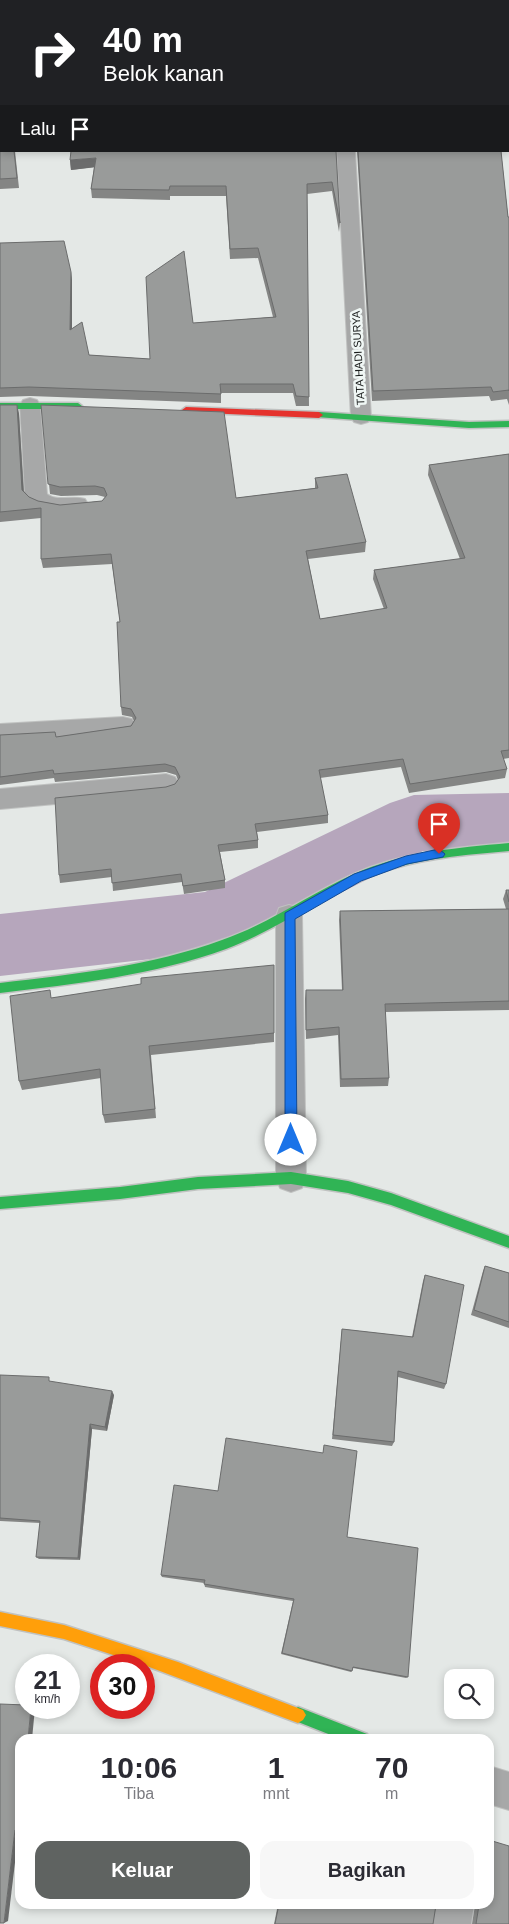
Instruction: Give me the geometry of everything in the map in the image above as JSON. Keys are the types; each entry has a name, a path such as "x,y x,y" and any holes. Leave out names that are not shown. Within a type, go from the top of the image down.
{"street":[{"name":"TATA HADI SURYA","path":"346,152 361,417 469,425 509,424"},
{"path":"30,405 37,499 52,505 95,503"},
{"path":"0,406 88,407"},
{"path":"176,410 361,417"},
{"path":"0,734 123,726"},
{"path":"0,799 166,784"},
{"path":"0,988 167,961 222,945 289,916 357,878 384,867 439,854 509,847"},
{"path":"289,916 292,1178"},
{"path":"0,1204 120,1193 198,1183 292,1178 348,1187 391,1199 509,1242"},
{"path":"0,1620 64,1632 178,1670 349,1734"},
{"path":"494,1786 509,1791"},
{"path":"451,1924 453,1909"}],"building":[{"path":"0,152 14,152 17,178 0,179"},
{"path":"71,152 336,152 340,223 332,182 307,184 309,397 296,396 293,384 220,384 221,394 29,387 0,388 0,243 64,241 71,272 70,330 82,322 89,355 150,359 146,277 184,251 193,323 276,317 258,248 230,249 226,186 170,186 169,190 91,189 96,158 70,160"},
{"path":"358,152 501,152 509,217 509,390 493,392 491,387 373,391"},
{"path":"0,405 17,405 22,490 29,497 38,501 60,505 102,501 107,495 104,488 95,486 60,487 48,484 41,405 224,412 236,498 318,488 315,478 347,474 366,542 306,551 320,619 387,608 374,570 465,558 429,465 509,454 509,750 501,751 507,769 410,784 403,759 319,770 328,815 255,824 258,840 218,845 225,880 183,886 181,874 112,883 111,869 59,875 55,798 166,787 175,784 180,777 175,767 165,764 54,774 53,770 0,777 0,735 55,732 56,737 131,726 136,718 131,709 121,707 117,622 120,622 111,554 41,559 41,508 0,512"},
{"path":"506,890 509,890 509,902"},
{"path":"509,909 509,1001 385,1004 389,1078 341,1079 339,1027 306,1030 306,990 343,990 340,911"},
{"path":"274,965 274,1033 149,1046 155,1109 103,1115 100,1069 19,1081 10,996 50,990 51,998 141,984 141,978"},
{"path":"485,1266 509,1273 509,1322 474,1310"},
{"path":"425,1275 464,1285 446,1384 398,1371 394,1442 333,1435 342,1329 413,1337"},
{"path":"0,1375 49,1377 49,1381 112,1391 105,1427 90,1424 78,1558 36,1557 40,1521 0,1518"},
{"path":"226,1438 323,1453 324,1445 357,1451 347,1537 418,1548 408,1677 353,1667 352,1671 282,1653 294,1599 204,1584 205,1580 161,1575 174,1485 218,1491"},
{"path":"0,1704 15,1705 15,1719 30,1719 28,1734 15,1734 15,1830 4,1923 0,1923"},
{"path":"494,1842 509,1846 509,1924 476,1924 478,1909 494,1909"},
{"path":"278,1909 435,1909 433,1924 275,1924"}],"waterway":[{"path":"0,945 214,922 414,823 509,821"}],"traffic: fast":[{"path":"0,406 78,406"},
{"path":"319,415 469,425 509,424"},
{"path":"0,988 113,972 196,954 258,931 341,885 376,870 413,859 509,847"},
{"path":"0,1203 120,1193 198,1183 291,1178 348,1187 391,1199 509,1242"},
{"path":"298,1715 349,1734"}],"traffic: slow":[{"path":"0,1619 64,1632 178,1669 298,1715"}],"traffic: jam":[{"path":"186,410 319,415"}],"route":[{"path":"291,1140 289,916 357,878 406,860 439,854"}]}
